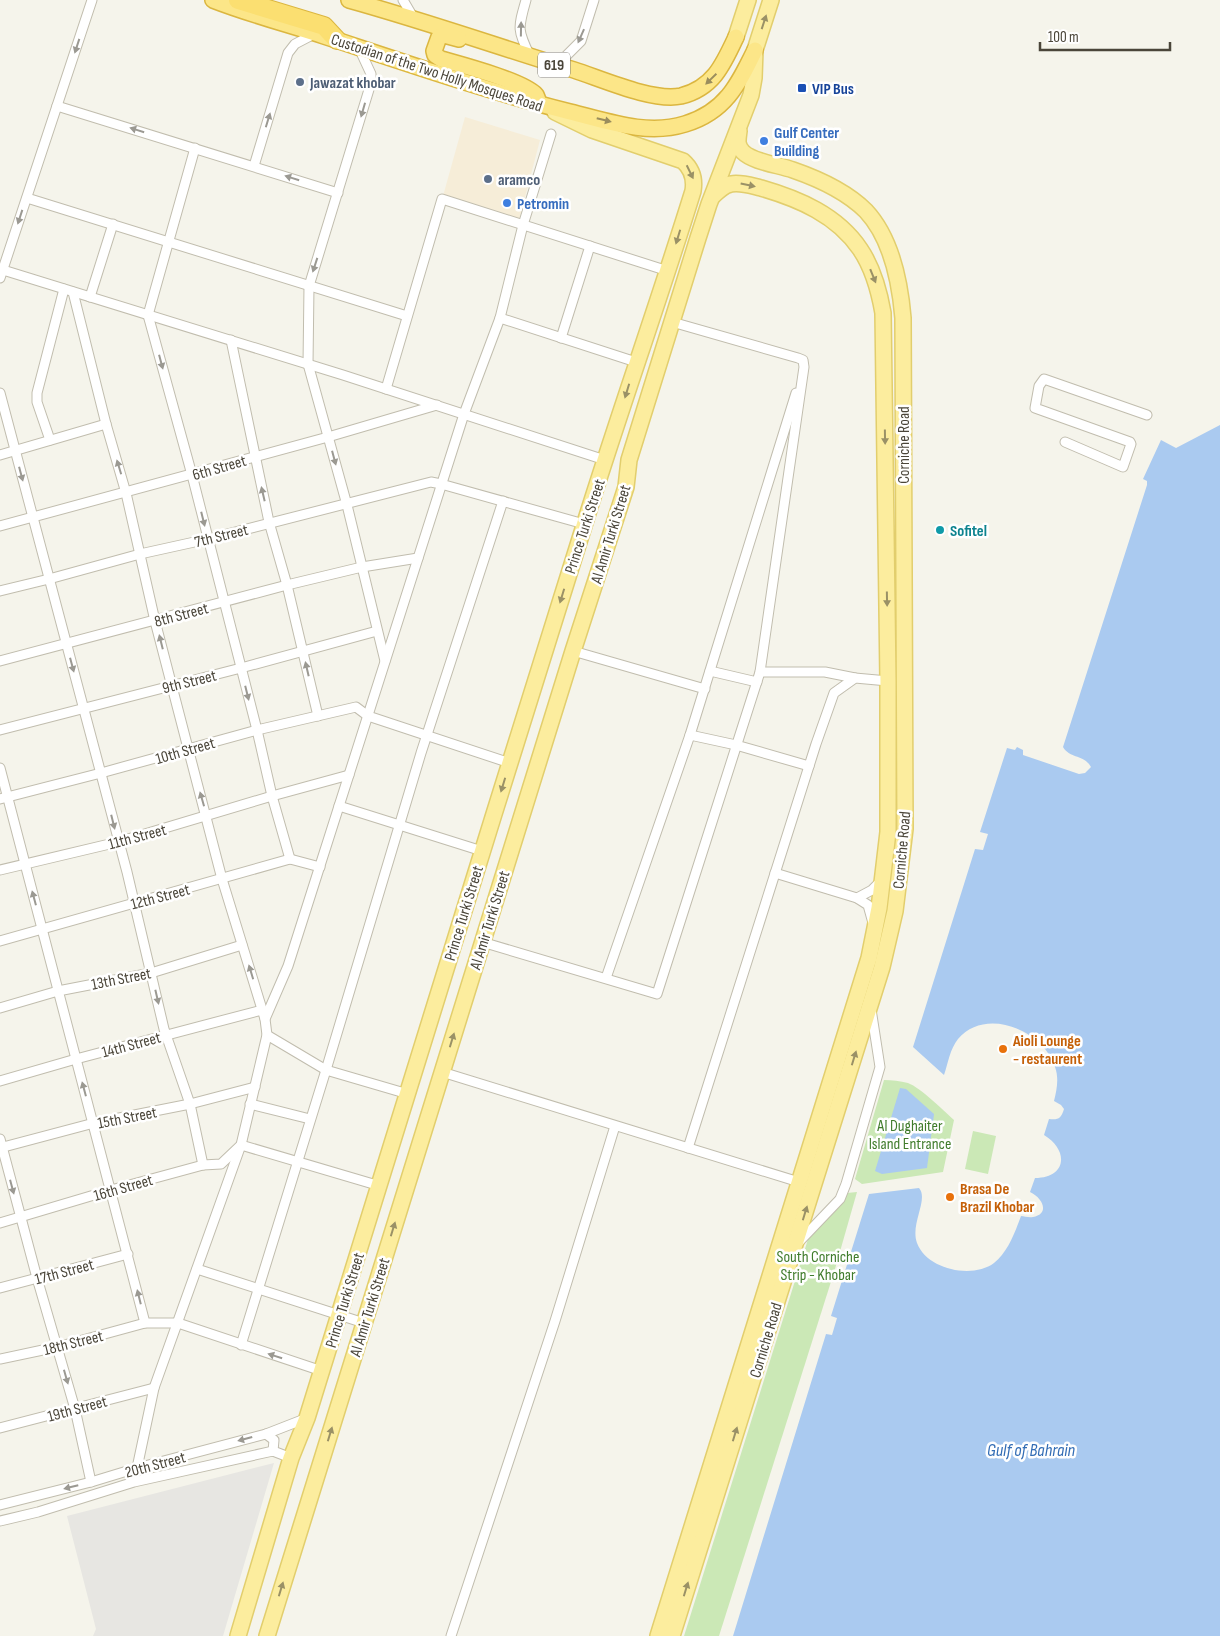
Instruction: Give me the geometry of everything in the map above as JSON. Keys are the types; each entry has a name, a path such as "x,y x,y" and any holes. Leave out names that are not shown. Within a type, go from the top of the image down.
{"highway":[{"name":"619","path":"349,0 413,17 530,57 655,96 680,96 707,84 721,68 736,38"},
{"name":"Custodian of the Two Holly Mosques Road","path":"225,2 359,48 492,91 539,104"},
{"path":"225,2 324,26 337,40"},
{"path":"515,51 444,35 439,37 434,50 435,55 441,59 501,78 521,87 536,96 539,104 636,127 660,128 684,125 714,110 732,94 755,50"}],"main road":[{"path":"202,0 225,2"},
{"path":"736,38 748,0"},
{"path":"741,119 751,95 755,50 771,0"},
{"name":"Custodian of the Two Holly Mosques Road","path":"539,104 592,130 683,161 691,171 694,184 692,191"},
{"name":"Corniche Road","path":"672,1636 882,967 895,911 905,829 903,318 900,287 888,248 867,213 856,202 831,186 752,157 742,150 737,140 741,119"},
{"name":"Al Amir Turki Street","path":"267,1636 482,942 626,487 629,460 708,204 741,119"},
{"path":"774,192 771,176 773,171 782,167"},
{"name":"Corniche Road","path":"658,1636 869,958 883,879 888,832 883,313 880,294 867,261 860,249 841,226 811,206 746,184 731,184 719,190 708,204"},
{"name":"Prince Turki Street","path":"238,1636 291,1458 307,1418 322,1371 584,524 668,270 692,191"},
{"path":"606,457 629,460"}],"street":[{"path":"92,0 1,274 90,297 606,457"},
{"path":"403,0 413,17"},
{"path":"526,0 521,17 519,35 530,57"},
{"path":"557,65 581,41 594,0"},
{"path":"254,166 288,53 295,44 316,33"},
{"path":"359,48 371,74 371,83 309,286 308,364 347,504 385,662"},
{"path":"57,106 338,193"},
{"path":"264,1014 288,966 464,414 500,318 523,225 550,134"},
{"path":"195,148 148,315 192,475 272,796 290,860"},
{"path":"26,198 407,316"},
{"path":"386,389 442,199 668,270"},
{"path":"90,297 113,224"},
{"path":"561,338 590,246"},
{"path":"69,291 126,493 155,621 222,879 264,1014 267,1035 241,1145 154,1388 137,1468"},
{"path":"50,440 37,402 37,393 69,291"},
{"path":"500,318 636,362"},
{"path":"482,942 657,994 757,682 804,367 803,360 672,322"},
{"path":"231,340 254,458 318,716"},
{"path":"606,978 705,689 804,367"},
{"path":"1065,442 1123,467 1131,444 1130,442 1035,408 1040,386 1044,379 1147,415"},
{"path":"0,393 84,708 166,1035 190,1104 203,1165"},
{"name":"6th Street","path":"0,526 328,438 437,405"},
{"path":"0,455 106,424"},
{"name":"7th Street","path":"0,591 140,554 208,539 431,482 584,524"},
{"path":"241,1344 326,1070 426,736 503,501"},
{"name":"8th Street","path":"0,661 287,585 362,567 418,558"},
{"name":"9th Street","path":"0,730 378,631"},
{"path":"573,651 705,689"},
{"path":"710,671 757,682"},
{"path":"760,672 824,672 888,681"},
{"path":"688,1148 809,766 834,693 856,678"},
{"name":"10th Street","path":"4,798 101,774 257,730 356,707 368,716"},
{"path":"368,716 510,763"},
{"path":"690,735 736,745 809,766"},
{"path":"0,768 4,798 42,929 145,1323"},
{"name":"11th Street","path":"0,870 118,842 349,775"},
{"path":"339,806 482,851"},
{"name":"12th Street","path":"0,941 134,902 290,860 320,867"},
{"path":"775,873 857,898 868,905 875,930"},
{"path":"857,898 872,890 883,879"},
{"name":"13th Street","path":"0,1008 58,990 151,973 242,945"},
{"path":"794,1246 840,1199 846,1184 880,1067 870,1005"},
{"name":"14th Street","path":"0,1081 166,1035 264,1014"},
{"path":"267,1035 326,1070 408,1094"},
{"path":"442,1072 799,1182"},
{"name":"15th Street","path":"1,1145 94,1123 190,1104 255,1087"},
{"path":"250,1104 310,1118"},
{"path":"451,1636 555,1321 615,1126"},
{"path":"1,1145 75,1409 91,1482"},
{"path":"241,1145 380,1186"},
{"name":"16th Street","path":"0,1223 203,1165 221,1164 241,1145"},
{"name":"17th Street","path":"0,1288 128,1254"},
{"path":"197,1269 364,1323"},
{"name":"18th Street","path":"0,1359 145,1323 178,1324 322,1371"},
{"name":"19th Street","path":"0,1428 154,1388"},
{"name":"20th Street","path":"0,1505 266,1434 307,1418"},
{"path":"266,1434 274,1440 273,1451 291,1458"},
{"name":"20th Street","path":"0,1522 134,1482 273,1451"}],"shaded area":[{"path":"465,117 540,140 519,220 443,196"},
{"path":"274,1463 223,1636 93,1636 96,1629 67,1516"}],"green space":[{"name":"Al Dughaiter Island Entrance","path":"884,1080 908,1083 919,1089 954,1120 943,1172 862,1184 855,1179"},
{"path":"973,1131 996,1136 988,1174 965,1169"},
{"name":"South Corniche Strip - Khobar","path":"857,1192 835,1269 719,1636 684,1636 809,1236 847,1193"}],"water":[{"name":"Gulf of Bahrain","path":"1220,425 1220,1636 733,1636 826,1334 832,1335 837,1318 831,1316 869,1194 919,1188 922,1199 915,1236 917,1243 930,1260 951,1269 963,1271 985,1268 994,1263 1007,1248 1021,1216 1033,1217 1042,1213 1043,1206 1041,1202 1030,1192 1035,1178 1046,1177 1059,1168 1061,1155 1058,1148 1044,1135 1049,1119 1059,1118 1064,1109 1054,1101 1057,1075 1049,1054 1027,1034 1013,1027 998,1024 983,1024 970,1029 958,1039 951,1052 944,1075 913,1047 975,849 983,850 988,834 980,832 1007,748 1015,750 1017,747 1023,750 1023,755 1079,774 1085,773 1091,767 1085,760 1069,753 1063,747 1147,485 1147,481 1143,479 1161,440 1176,448"},
{"path":"900,1088 906,1089 934,1114 927,1168 882,1174 875,1171"}],"place":[{"name":"Jawazat khobar","path":"300,82"},
{"name":"VIP Bus","path":"802,88"},
{"name":"Gulf Center Building","path":"764,141"},
{"name":"aramco","path":"488,179"},
{"name":"Petromin","path":"507,203"},
{"name":"Sofitel","path":"940,530"},
{"name":"Aioli Lounge - restaurent","path":"1003,1049"},
{"name":"Brasa De Brazil Khobar","path":"950,1197"}]}
